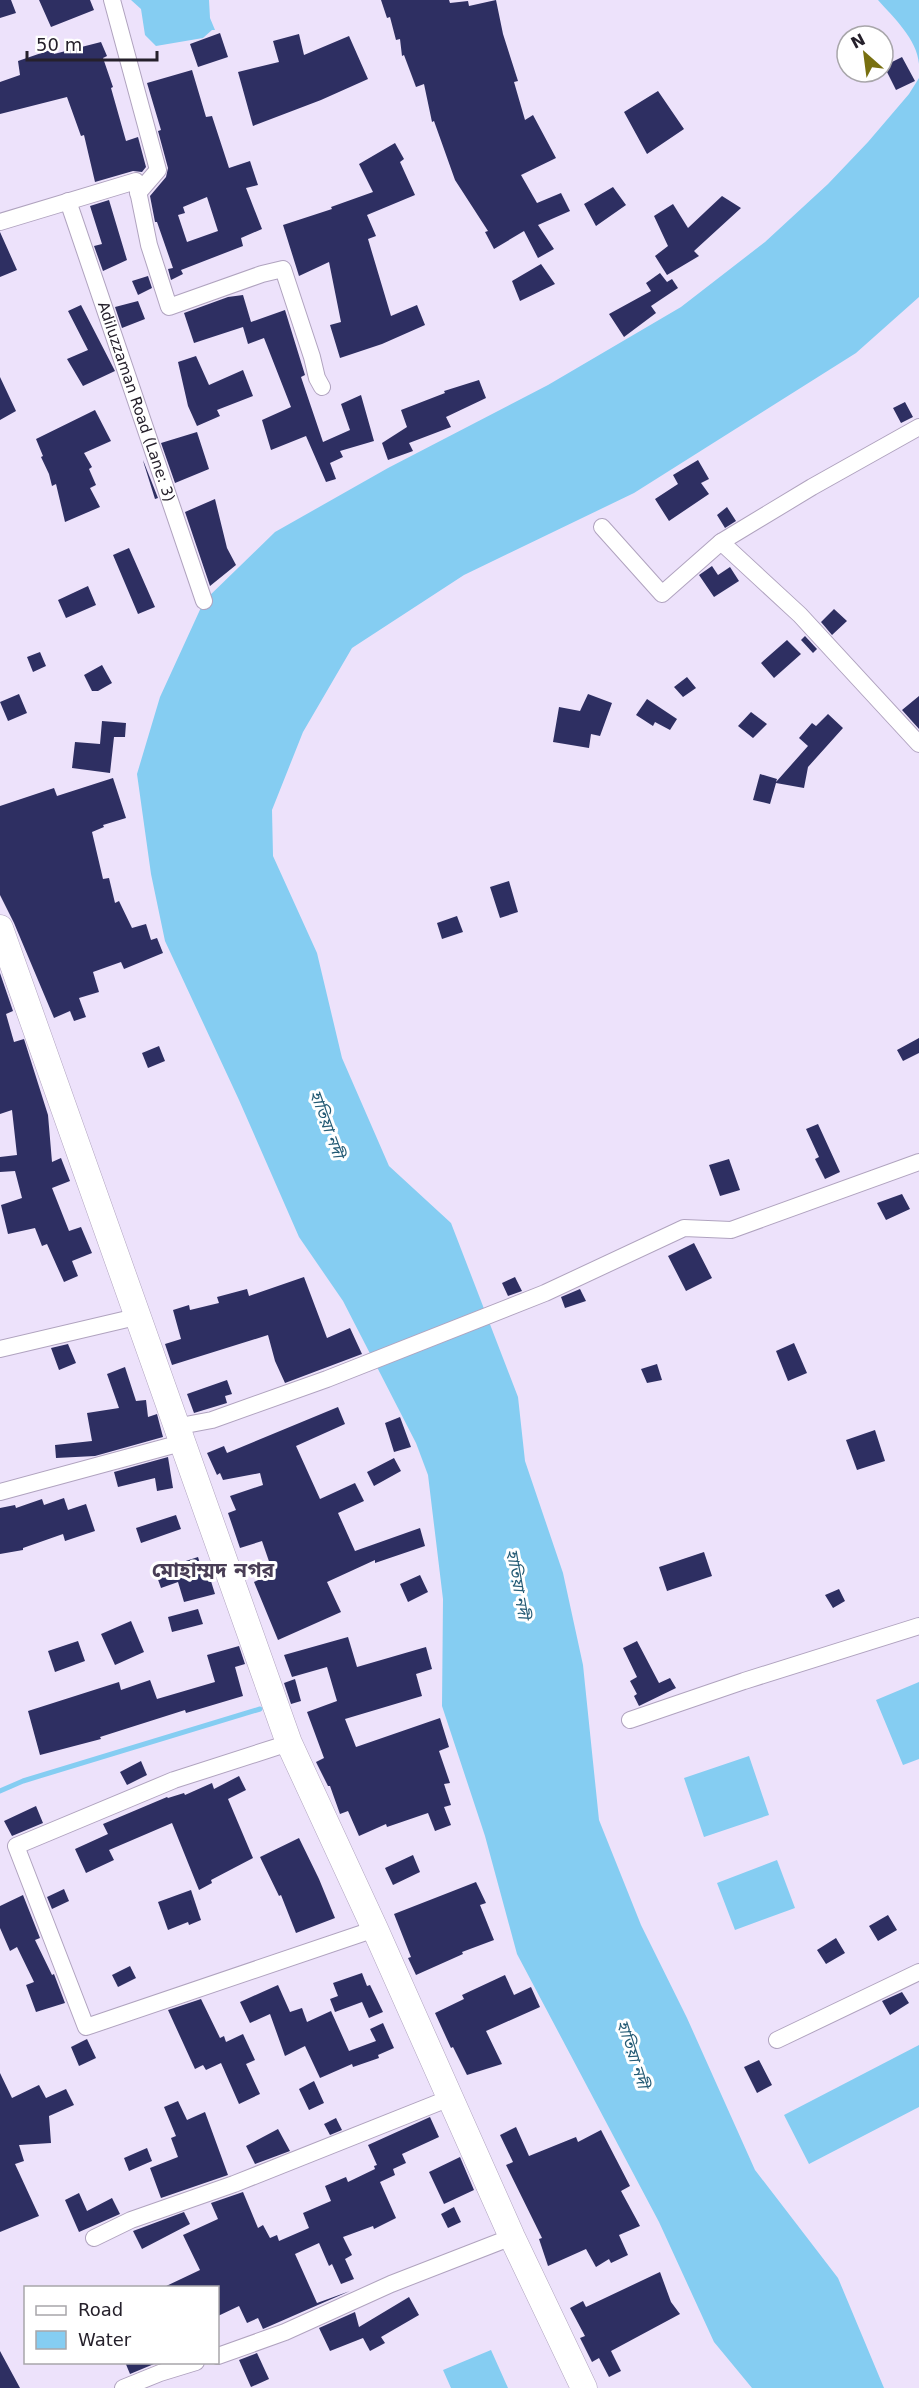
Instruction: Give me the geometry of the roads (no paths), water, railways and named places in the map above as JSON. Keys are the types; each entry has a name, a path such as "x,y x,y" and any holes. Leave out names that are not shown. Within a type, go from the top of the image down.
{"main road":[{"path":"0,928 136,1317 289,1743 375,1929 512,2237 584,2388"}],"street":[{"path":"111,0 158,170 138,193"},
{"path":"0,222 136,182 155,266 169,307 262,274 283,269 317,378 322,387"},
{"name":"Adiluzzaman Road (Lane: 3)","path":"68,201 204,601"},
{"path":"602,527 662,594 722,542 812,487 919,427"},
{"path":"722,542 800,615 919,744"},
{"path":"0,1492 178,1435 327,1379 545,1293 684,1228 731,1230 919,1162"},
{"path":"0,1348 136,1317"},
{"path":"630,1719 919,1626"},
{"path":"289,1743 174,1780 16,1846 86,2027 375,1929"},
{"path":"777,2040 919,1972"},
{"path":"94,2238 131,2220 234,2184 450,2098"},
{"path":"219,2356 285,2332 391,2284 512,2237"},
{"path":"123,2388 189,2364"}],"water":[{"path":"131,0 209,0 210,18 215,30 203,38 156,46 145,35 141,9"},
{"path":"878,0 919,0 919,64 909,38"},
{"name":"হাতিয়া নদী","path":"919,78 919,297 856,353 634,493 464,575 352,648 303,732 272,810 273,856 317,953 342,1058 389,1166 451,1223 518,1397 525,1461 563,1573 583,1665 599,1820 641,1925 687,2018 755,2170 838,2278 884,2388 752,2388 714,2342 659,2222 517,1954 485,1836 442,1706 443,1599 428,1475 416,1443 343,1301 299,1237 239,1100 165,941 151,874 137,774 160,697 204,601 275,532 388,468 548,385 681,307 765,242 828,184 868,142 909,94"},
{"path":"919,1682 919,1759 903,1765 876,1700"},
{"path":"749,1756 769,1815 704,1837 684,1778"},
{"path":"777,1860 795,1908 735,1930 717,1883"},
{"path":"919,2045 919,2107 809,2164 784,2115"},
{"path":"491,2350 508,2388 451,2388 443,2370"}],"waterway":[{"path":"0,1791 23,1781 260,1709"}],"district":[{"name":"মোহাম্মদ নগর","path":"213,1570"}]}
